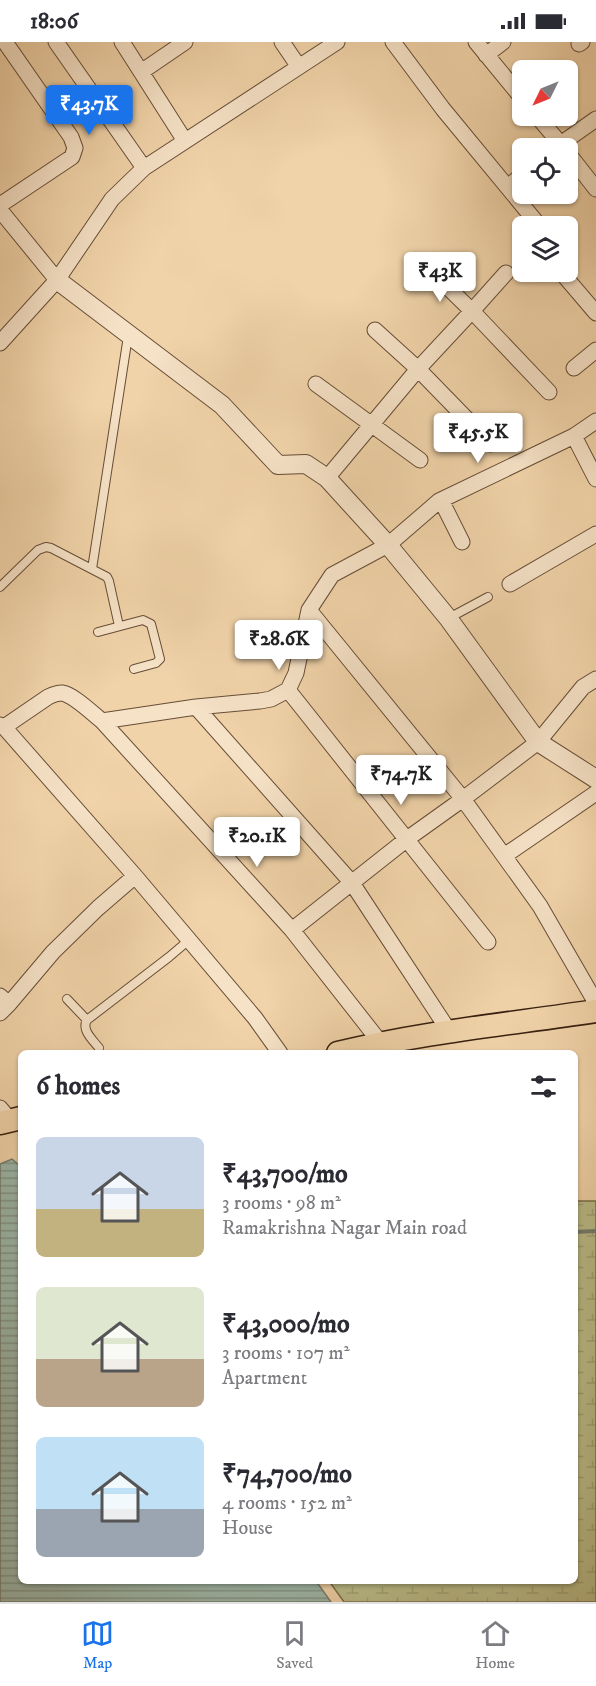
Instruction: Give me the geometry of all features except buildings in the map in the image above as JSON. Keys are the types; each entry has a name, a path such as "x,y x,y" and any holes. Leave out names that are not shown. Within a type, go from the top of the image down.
{"main road":[{"path":"380,1048 449,1031 596,1011"},
{"path":"363,1050 596,1021"}],"street":[{"path":"0,205 72,157 75,148 71,137 5,42"},
{"path":"56,42 144,168"},
{"path":"122,42 185,141"},
{"path":"141,72 185,42"},
{"path":"282,42 299,67"},
{"path":"0,342 57,280 112,199 144,168 337,42"},
{"path":"393,42 443,109 531,216"},
{"path":"476,42 512,86"},
{"path":"486,55 503,42"},
{"path":"574,138 596,119"},
{"path":"545,126 554,138"},
{"path":"578,167 596,189"},
{"path":"508,188 512,185"},
{"path":"0,210 57,280 222,405 278,465 306,464 327,478 388,545 448,618 538,742 596,779"},
{"path":"432,272 549,392"},
{"path":"327,478 418,369 506,273"},
{"path":"570,282 596,313"},
{"path":"375,330 418,369 491,444"},
{"path":"574,368 596,350"},
{"path":"316,384 420,460"},
{"path":"102,721 271,699 288,690 296,673 309,610 332,575 388,545 441,500 574,436 596,421"},
{"path":"574,436 596,479"},
{"path":"441,500 462,542"},
{"path":"510,584 596,534"},
{"path":"309,610 463,799 540,906 596,1003"},
{"path":"292,930 406,839 538,742 583,687 596,679"},
{"path":"288,690 488,942"},
{"path":"278,1050 255,1018 135,876 2,726 48,697 63,693 102,721 292,930 380,1048"},
{"path":"196,707 352,882 449,1031"},
{"path":"504,856 596,793"},
{"path":"3,1005 98,908 135,876"}],"lane":[{"path":"92,569 128,334"},
{"path":"0,587 34,553 46,547 51,548 103,574 109,581 120,626"},
{"path":"448,618 488,597"},
{"path":"98,632 143,620 152,626 160,660 134,669"},
{"path":"99,1048 85,1029 87,1020 189,940"},
{"path":"67,999 87,1020"}],"green space":[{"path":"578,1201 596,1201 596,1602 344,1602 331,1584 578,1584"}],"shaded area":[{"path":"12,1159 18,1164 18,1584 318,1584 331,1602 0,1602 0,1164"}],"waterway":[{"path":"578,1232 596,1231"}]}
